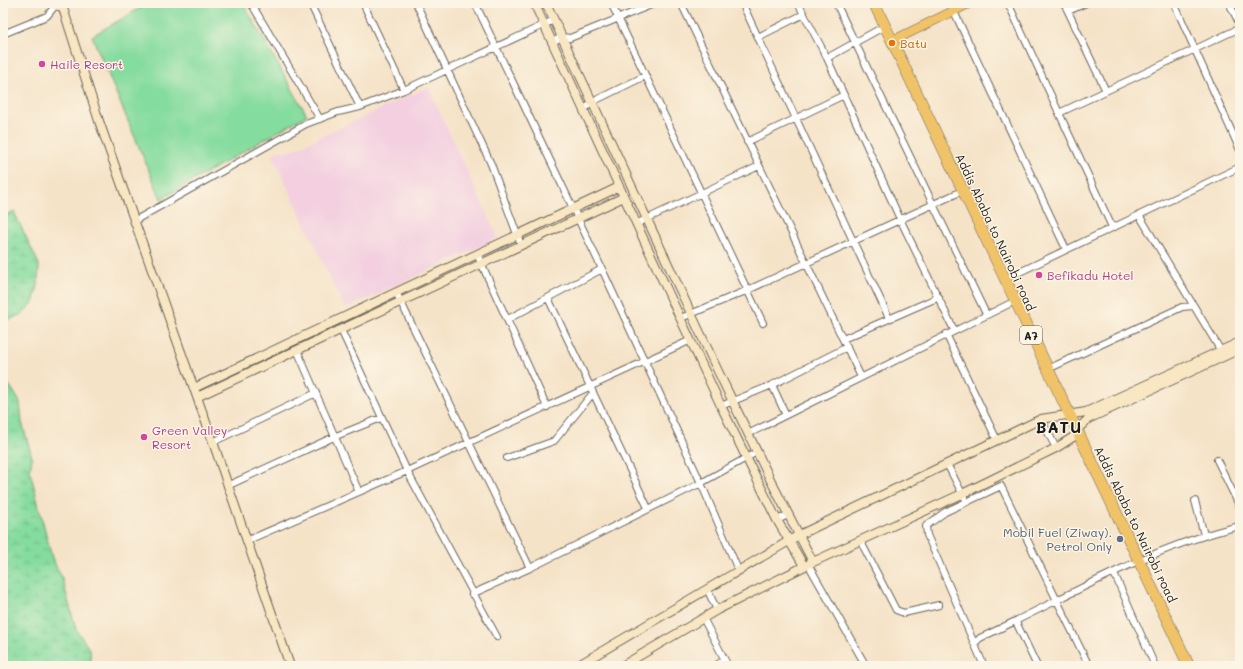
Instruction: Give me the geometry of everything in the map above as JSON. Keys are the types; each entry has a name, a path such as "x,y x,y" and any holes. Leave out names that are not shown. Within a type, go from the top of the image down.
{"highway":[{"name":"Addis Ababa to Nairobi road","path":"874,3 1189,666"}],"main road":[{"path":"892,41 952,7 970,3"}],"street":[{"path":"250,3 320,118"},
{"path":"310,3 360,107"},
{"path":"363,3 404,90"},
{"path":"416,3 491,164 521,245"},
{"path":"475,3 495,48 602,269 643,361 701,483 738,570"},
{"path":"534,3 721,406 777,520 789,541 808,564 866,666"},
{"path":"546,3 566,40 577,70 648,218 717,369 799,535 808,564"},
{"path":"611,3 763,324"},
{"path":"552,42 566,40 656,3"},
{"path":"681,3 861,377"},
{"path":"742,3 797,118 889,318"},
{"path":"798,3 827,58 900,219 954,330"},
{"path":"836,3 986,314"},
{"path":"1008,3 1112,227"},
{"path":"1064,3 1106,91"},
{"path":"1068,11 1086,3"},
{"path":"1174,3 1240,150"},
{"path":"1060,113 1195,50 1240,26 1229,3"},
{"path":"3,34 48,16 58,4"},
{"path":"58,4 213,442 290,666"},
{"path":"952,7 1066,249"},
{"path":"758,36 804,14"},
{"path":"134,221 306,124 338,112 360,107 404,90 554,20"},
{"path":"827,58 885,26"},
{"path":"556,50 566,40"},
{"path":"567,75 577,70"},
{"path":"584,110 592,102 645,76"},
{"path":"747,142 844,95"},
{"path":"604,154 615,149"},
{"path":"636,224 759,166"},
{"path":"1005,279 1240,166"},
{"path":"194,388 619,187"},
{"path":"680,318 748,290 962,191"},
{"path":"197,397 624,196"},
{"path":"1139,215 1221,351"},
{"path":"539,225 544,234"},
{"path":"477,254 547,407"},
{"path":"660,273 670,268"},
{"path":"508,319 602,269"},
{"path":"396,292 530,568"},
{"path":"843,339 939,297"},
{"path":"548,298 648,508"},
{"path":"1182,307 1188,298"},
{"path":"748,434 986,314 1015,301"},
{"path":"1048,369 1182,307 1193,306"},
{"path":"686,330 697,325"},
{"path":"341,330 407,471 496,637"},
{"path":"946,334 997,440"},
{"path":"246,540 407,471 691,340"},
{"path":"577,666 799,535 1041,419 1086,412 1240,342"},
{"path":"721,406 772,385 847,347"},
{"path":"622,666 716,610 808,564 962,494 1056,448 1078,434 1080,427 1088,419 1240,349"},
{"path":"297,350 336,436 359,492"},
{"path":"1218,359 1221,351"},
{"path":"707,374 717,369"},
{"path":"772,385 786,415"},
{"path":"213,442 316,393"},
{"path":"507,458 554,441 593,393"},
{"path":"227,486 336,436 381,418"},
{"path":"1041,419 1056,448"},
{"path":"472,594 530,568 648,508 701,483 757,452"},
{"path":"1217,460 1240,507"},
{"path":"947,464 967,501"},
{"path":"760,486 771,481"},
{"path":"984,666 942,571 927,535 926,529 928,524 945,512 1001,486 1089,666"},
{"path":"1195,500 1204,535"},
{"path":"777,520 788,515"},
{"path":"975,643 980,638 1016,622 1139,561 1204,535 1240,526"},
{"path":"860,540 896,610 904,613 939,605"},
{"path":"1114,573 1155,666"},
{"path":"707,589 716,610"},
{"path":"703,618 726,663 715,666"},
{"path":"1016,622 1037,666"}],"shaded area":[{"path":"428,87 498,238 345,309 272,154 278,151 290,151"}],"green space":[{"path":"149,3 243,3 307,115 161,199 92,36"},
{"path":"14,212 39,264 38,286 33,303 22,314 3,322 3,215"},
{"path":"3,375 20,402 22,423 32,457 30,471 52,558 62,578 76,629 90,650 91,666 3,666"}],"place":[{"name":"Batu","path":"892,43"},
{"name":"Haile Resort","path":"42,64"},
{"name":"Befikadu Hotel","path":"1039,275"},
{"name":"Green Valley Resort","path":"144,437"},
{"name":"Mobil Fuel (Ziway). Petrol Only","path":"1120,539"}],"district":[{"name":"BATU","path":"1059,426"}]}
